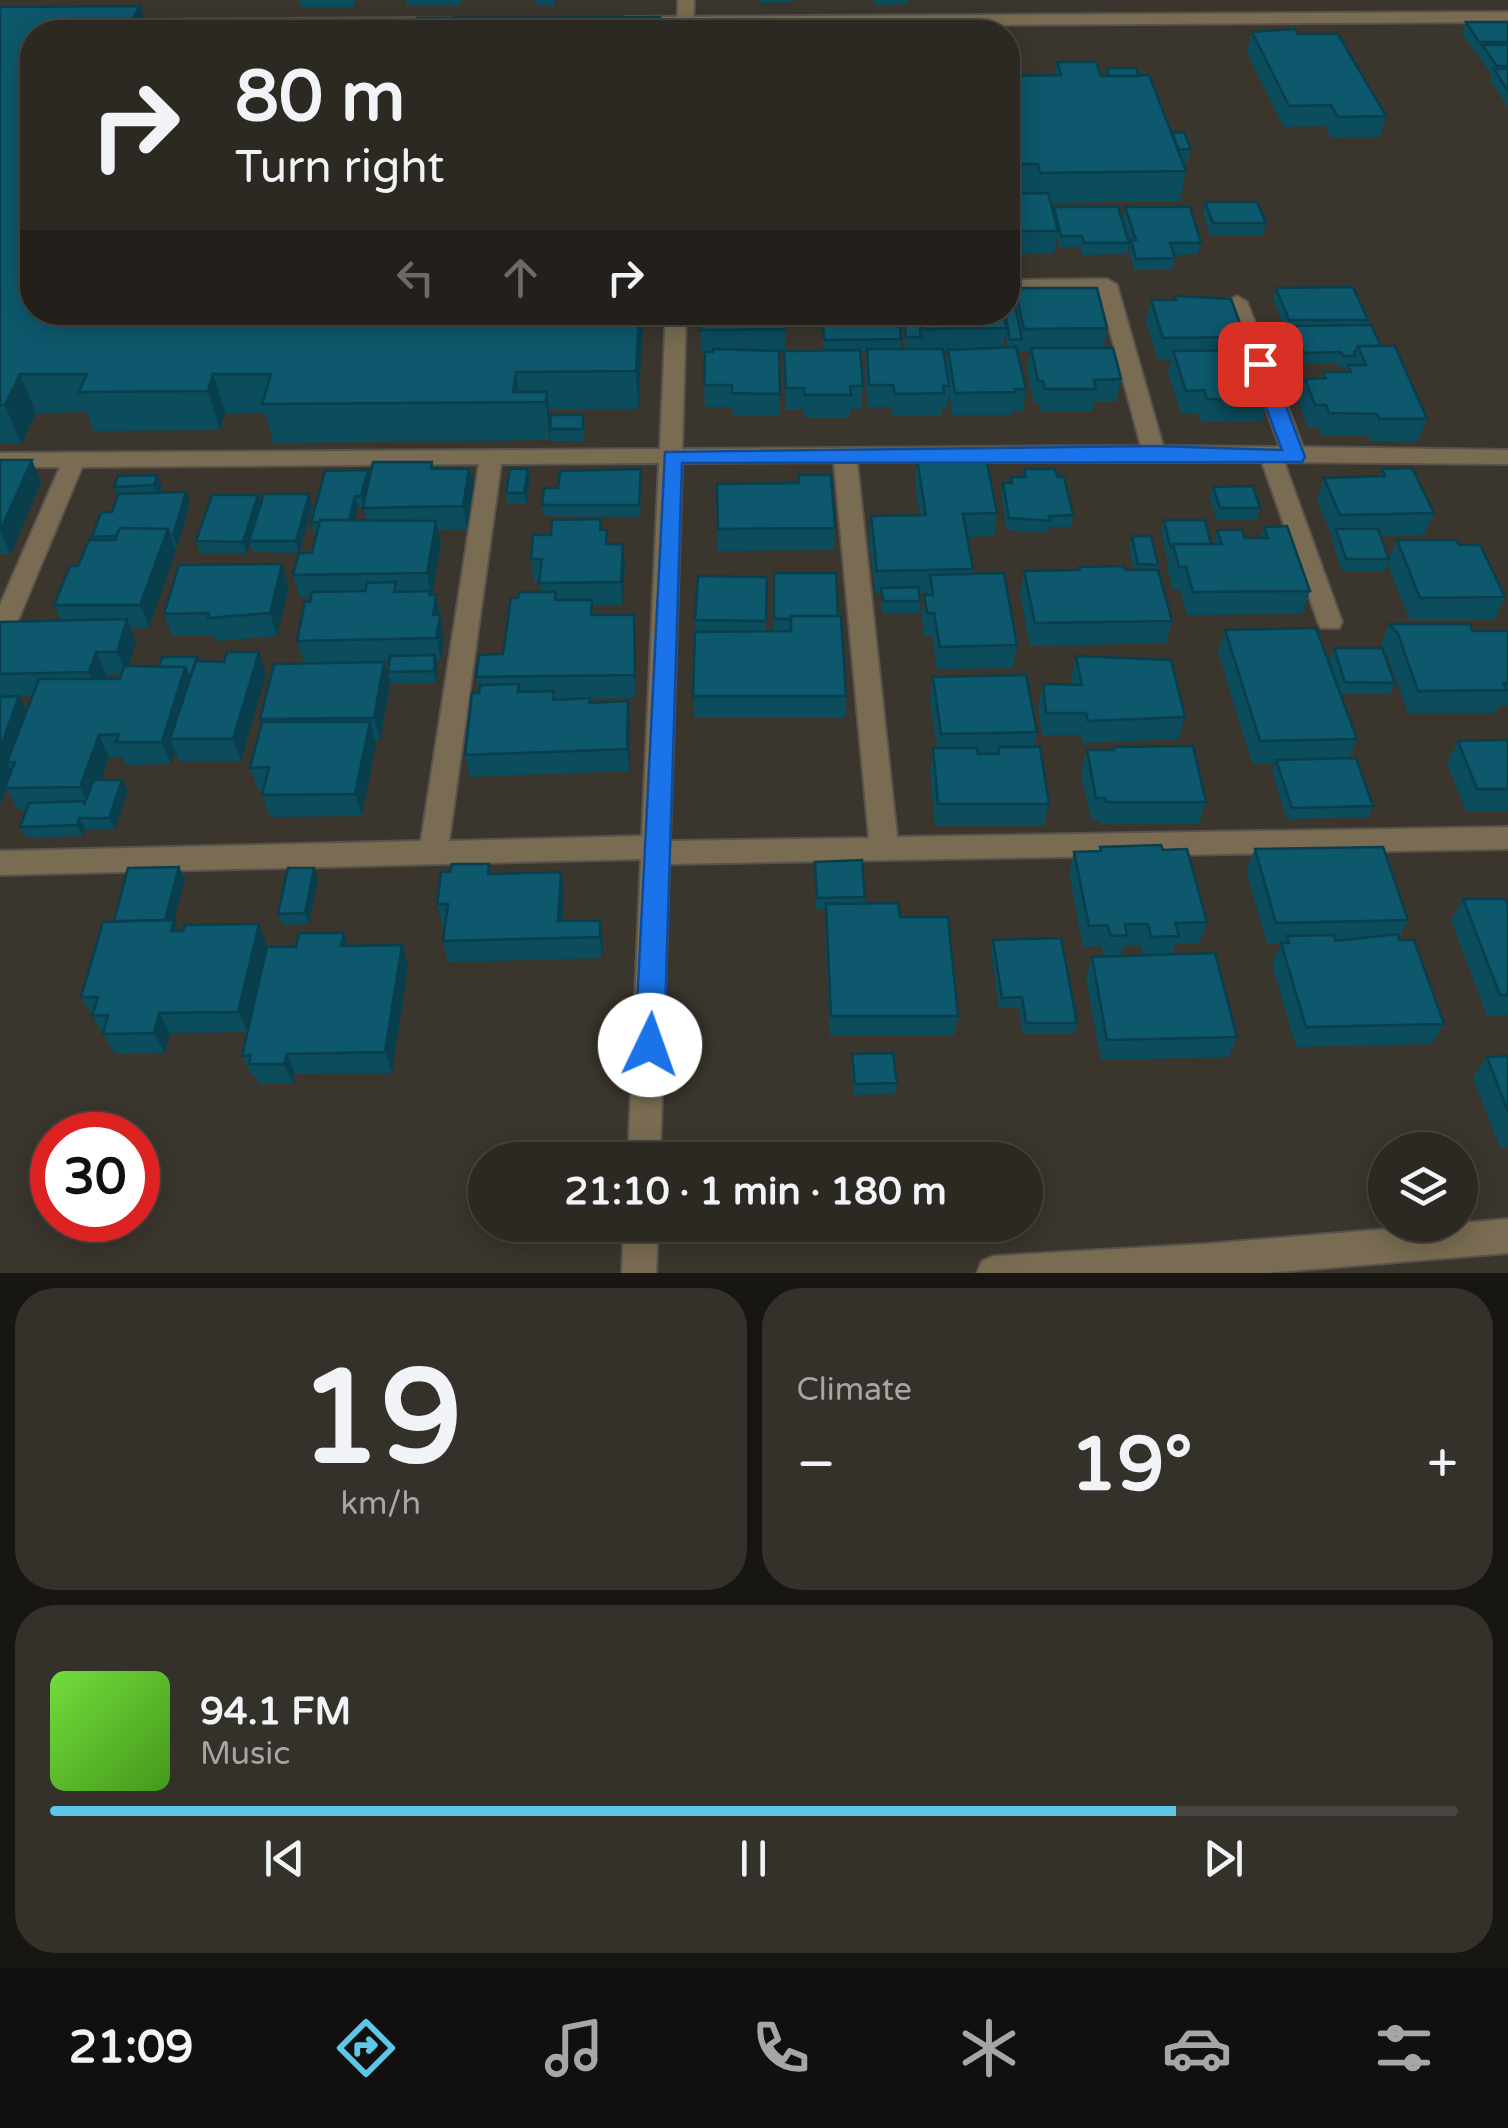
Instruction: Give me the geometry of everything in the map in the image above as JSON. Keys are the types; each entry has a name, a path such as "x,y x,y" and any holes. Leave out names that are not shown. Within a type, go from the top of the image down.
{"street":[{"path":"1020,25 1508,17"},
{"path":"1020,286 1106,285 1154,452"},
{"path":"1236,302 1330,622"},
{"path":"645,1142 659,850 676,325"},
{"path":"0,460 1154,452 1508,457"},
{"path":"844,455 884,850"},
{"path":"433,852 492,458"},
{"path":"4,625 74,460"},
{"path":"0,863 433,852 884,850 1508,838"},
{"path":"994,1273 1205,1261 1508,1236"},
{"path":"639,1273 640,1242"}],"building":[{"path":"140,6 132,20 20,20 20,325 638,325 636,371 516,372 513,392 547,392 546,402 262,404 271,374 213,374 208,391 79,392 87,374 20,374 5,405 0,405 0,7"},
{"path":"660,17 659,20 417,18"},
{"path":"1466,22 1508,22 1508,42 1479,42"},
{"path":"1295,29 1298,34 1338,34 1386,116 1338,117 1331,105 1289,106 1252,32"},
{"path":"1482,45 1508,45 1508,66 1497,66"},
{"path":"1057,62 1096,62 1101,76 1149,75 1186,171 1040,173 1038,164 1020,164 1020,76 1061,75"},
{"path":"1107,68 1136,68 1139,76 1109,76"},
{"path":"1494,69 1508,69 1508,91"},
{"path":"1184,132 1191,149 1179,150 1172,133"},
{"path":"1048,193 1058,231 1020,231 1020,194"},
{"path":"1205,202 1257,202 1266,223 1213,223"},
{"path":"1054,207 1118,207 1129,243 1084,243 1082,236 1061,236"},
{"path":"1125,207 1190,207 1201,243 1170,243 1175,258 1136,259 1131,240 1136,240"},
{"path":"1353,287 1368,320 1289,320 1276,288"},
{"path":"1020,288 1097,288 1107,328 1024,329"},
{"path":"1174,296 1231,299 1245,337 1163,338 1151,300 1176,300"},
{"path":"700,325 785,325 785,329 700,330"},
{"path":"823,325 899,325 901,339 824,340"},
{"path":"905,325 920,325 921,337 906,337"},
{"path":"923,325 1006,328 923,329"},
{"path":"1007,325 1019,325 1022,339 1010,340"},
{"path":"1371,325 1381,346 1358,346 1355,356 1343,356 1341,352 1304,353 1290,326"},
{"path":"1358,346 1395,346 1427,419 1329,413 1326,405 1315,405 1305,379 1326,378 1323,372 1351,372 1348,365 1366,365"},
{"path":"1016,347 1026,389 955,393 948,350"},
{"path":"1031,348 1113,348 1121,379 1094,380 1096,389 1045,389 1043,381 1038,381"},
{"path":"867,349 943,349 949,386 943,386 944,393 895,394 893,385 869,385"},
{"path":"860,350 863,386 850,386 851,395 805,395 804,388 786,388 784,351"},
{"path":"1250,350 1268,399 1207,399 1204,390 1186,391 1173,351"},
{"path":"779,351 780,394 732,393 732,385 704,385 705,352"},
{"path":"551,415 583,415 583,429 550,429"},
{"path":"986,458 997,513 963,514 973,569 877,571 871,516 926,515 917,459"},
{"path":"0,460 32,460 0,531"},
{"path":"373,462 432,462 431,469 469,469 463,506 363,508"},
{"path":"1412,468 1434,513 1340,515 1324,478 1385,476 1382,469"},
{"path":"510,469 528,469 524,493 506,493"},
{"path":"641,469 639,505 542,505 544,488 558,488 560,471"},
{"path":"1024,469 1055,469 1058,477 1064,477 1073,515 1049,516 1050,521 1009,518 1003,483 1012,483 1011,477 1026,477"},
{"path":"368,470 349,520 311,523 325,471"},
{"path":"157,475 154,485 114,487 118,476"},
{"path":"799,475 831,475 835,528 718,529 717,484 799,483"},
{"path":"1253,486 1260,508 1220,508 1213,487"},
{"path":"186,492 173,535 168,529 120,528 116,536 92,537 101,512 112,512 118,494"},
{"path":"264,494 309,494 296,541 249,541"},
{"path":"212,495 258,495 243,542 196,541"},
{"path":"601,519 600,530 607,530 606,544 623,544 621,582 539,583 542,559 531,559 533,535 551,535 552,520"},
{"path":"320,520 436,521 427,573 293,575 299,553 312,553"},
{"path":"1164,520 1205,520 1211,544 1170,546"},
{"path":"1287,526 1310,591 1193,592 1186,567 1179,567 1173,544 1222,544 1217,530 1242,530 1245,538 1268,538 1264,527"},
{"path":"120,528 168,529 140,605 54,605 70,566 78,566 89,540 115,540"},
{"path":"1336,529 1378,529 1389,559 1346,559"},
{"path":"1132,536 1151,536 1158,565 1138,564"},
{"path":"1397,540 1456,540 1459,545 1480,545 1505,597 1420,598"},
{"path":"282,564 270,613 208,618 209,613 164,614 179,565"},
{"path":"1124,566 1125,570 1158,570 1172,621 1035,623 1024,571"},
{"path":"774,573 836,573 838,616 774,619"},
{"path":"1004,573 1017,645 940,647 934,613 927,613 924,595 933,595 930,575"},
{"path":"698,576 767,577 766,621 695,620"},
{"path":"396,582 394,592 430,591 429,595 436,595 433,615 440,615 436,638 297,641 305,601 310,602 312,592 365,591 367,583"},
{"path":"918,587 920,601 883,601 881,588"},
{"path":"519,592 556,592 555,600 592,600 591,615 634,615 635,675 476,677 479,655 503,654 511,598 518,598"},
{"path":"791,616 841,616 846,696 693,696 695,632 791,631"},
{"path":"127,619 117,652 96,652 89,672 0,674 0,622"},
{"path":"1389,624 1470,624 1472,631 1508,631 1508,683 1503,683 1507,690 1418,691 1398,634"},
{"path":"1316,628 1357,739 1260,741 1225,630"},
{"path":"1334,648 1382,648 1395,683 1345,682"},
{"path":"227,652 259,652 233,739 170,739 196,661 224,662"},
{"path":"435,655 434,671 388,672 390,656"},
{"path":"1076,656 1171,660 1185,717 1088,721 1086,713 1046,713 1043,684 1082,685"},
{"path":"162,657 197,657 188,675 185,667 159,667"},
{"path":"384,662 374,718 260,719 274,664"},
{"path":"124,666 185,667 162,742 116,742 119,734 99,735 80,787 5,788 15,762 7,762 39,679 120,679"},
{"path":"1026,675 1037,732 941,734 933,677"},
{"path":"519,684 518,692 554,691 553,700 628,701 627,749 465,755 472,693 479,693 480,685"},
{"path":"19,696 0,749 0,697"},
{"path":"262,722 370,722 355,794 262,795 269,767 250,768"},
{"path":"1508,740 1508,789 1477,789 1458,741"},
{"path":"1193,746 1206,802 1106,802 1105,798 1096,798 1087,750"},
{"path":"998,747 1040,747 1049,804 938,804 933,748 977,748 978,754 999,754"},
{"path":"1356,758 1373,806 1292,808 1276,760"},
{"path":"94,780 122,780 109,818 79,818 77,825 20,827 29,803 84,801 84,805"},
{"path":"1161,845 1163,850 1187,849 1207,922 1175,923 1179,936 1151,937 1148,924 1125,924 1127,935 1111,936 1107,925 1089,926 1074,852"},
{"path":"1383,847 1408,920 1276,923 1255,849"},
{"path":"862,860 865,897 817,898 815,862"},
{"path":"452,864 489,864 488,874 561,872 558,921 600,921 600,937 443,941 448,904 437,904 441,872 450,872"},
{"path":"179,867 165,920 114,921 128,868"},
{"path":"288,868 314,868 305,913 278,914"},
{"path":"1463,899 1505,899 1508,905 1508,995 1500,995"},
{"path":"898,903 900,917 948,917 958,1016 831,1016 826,904"},
{"path":"174,920 171,931 183,931 185,925 259,924 238,1012 159,1013 154,1033 103,1034 108,1015 92,1016 98,997 81,997 103,922"},
{"path":"299,933 344,933 341,946 402,945 385,1052 287,1054 284,1064 249,1064 251,1055 242,1056 267,947 296,947"},
{"path":"1398,934 1399,940 1414,940 1444,1024 1306,1027 1281,943 1289,943 1287,936 1334,935 1335,941"},
{"path":"1061,938 1077,1023 1026,1023 1022,997 1002,998 993,940"},
{"path":"1215,953 1237,1037 1107,1040 1092,957"},
{"path":"893,1053 897,1083 855,1084 852,1054"},
{"path":"1508,1056 1508,1112 1487,1057"}],"route":[{"path":"650,1045 672,456 1154,452 1295,457 1260,364"}]}
